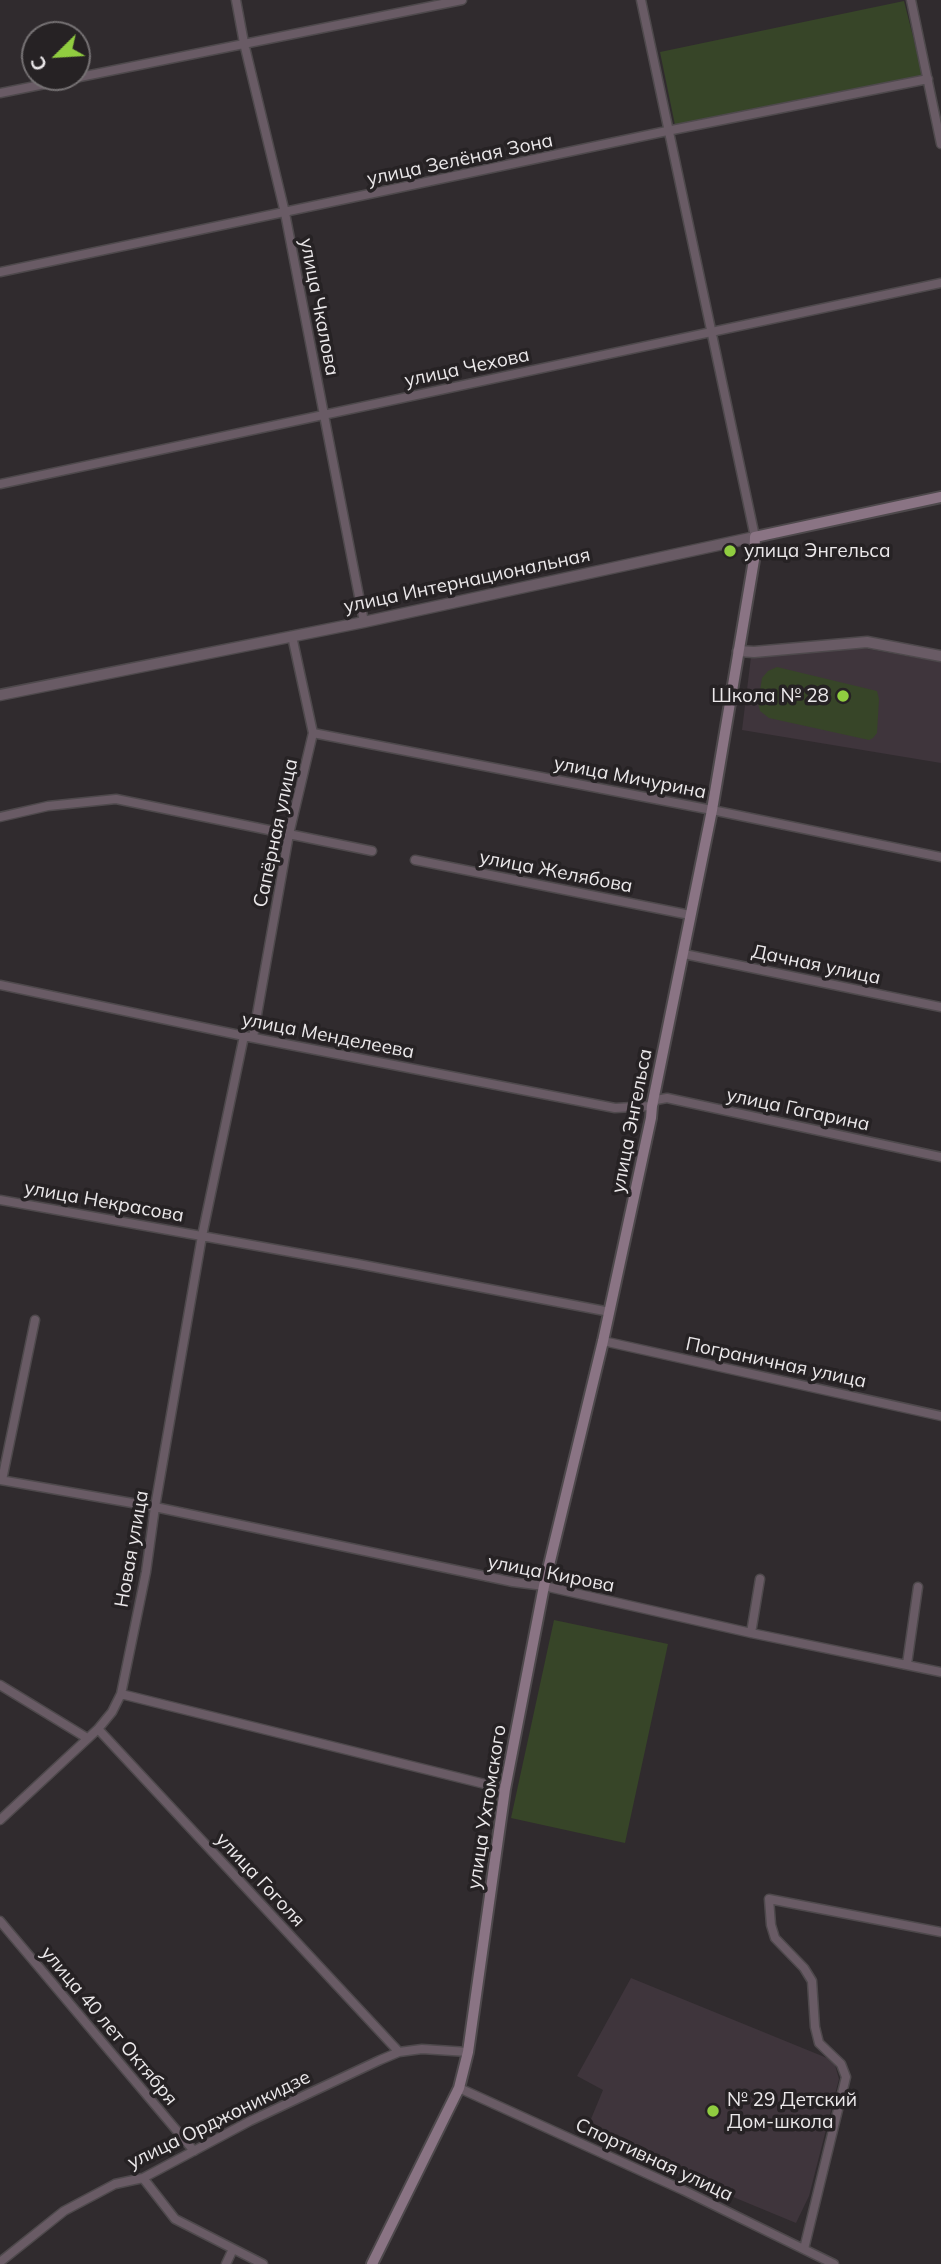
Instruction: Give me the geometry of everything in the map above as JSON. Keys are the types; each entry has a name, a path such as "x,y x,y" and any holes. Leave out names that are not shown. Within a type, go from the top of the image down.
{"main road":[{"name":"улица Интернациональная","path":"755,537 941,497"},
{"name":"улица Энгельса","path":"603,1341 651,1118 712,810 754,560 755,537"},
{"name":"улица Ухтомского","path":"372,2264 459,2088 468,2052 505,1789 544,1586 603,1341"}],"street":[{"name":"улица Чкалова","path":"236,0 285,213 364,622"},
{"path":"0,93 462,0"},
{"name":"улица Энгельса","path":"641,0 755,537"},
{"path":"911,0 941,144"},
{"name":"улица Зелёная Зона","path":"0,272 667,131 928,79"},
{"name":"улица Чехова","path":"0,484 941,283"},
{"name":"улица Интернациональная","path":"0,695 364,622 755,537"},
{"name":"Сапёрная улица","path":"202,1236 249,1036 289,834 313,733 292,636"},
{"path":"738,651 754,652 867,642 941,656"},
{"name":"улица Мичурина","path":"313,733 941,857"},
{"path":"0,817 48,806 116,799 372,851"},
{"name":"улица Желябова","path":"415,860 690,915"},
{"name":"Дачная улица","path":"684,954 941,1007"},
{"name":"улица Менделеева","path":"0,985 615,1108 652,1106"},
{"name":"улица Гагарина","path":"652,1106 656,1100 667,1098 941,1157"},
{"name":"улица Некрасова","path":"0,1200 610,1312"},
{"name":"Новая улица","path":"0,1820 98,1728 112,1712 121,1694 146,1572 202,1236"},
{"path":"1,1480 35,1320"},
{"name":"Пограничная улица","path":"603,1341 941,1416"},
{"name":"улица Кирова","path":"1,1480 155,1507 513,1583 544,1586 751,1633 941,1672"},
{"path":"751,1633 760,1579"},
{"path":"906,1664 918,1587"},
{"path":"0,1685 87,1738"},
{"path":"121,1694 505,1789"},
{"name":"улица Гоголя","path":"98,1728 399,2052"},
{"path":"804,2249 846,2077 841,2064 819,2043 815,2026 813,1981 775,1938 769,1899 941,1932"},
{"name":"улица 40 лет Октября","path":"0,1921 194,2151"},
{"name":"улица Орджоникидзе","path":"0,2262 64,2211 115,2184 143,2178 250,2121 399,2052 422,2049 468,2052"},
{"name":"Спортивная улица","path":"459,2088 671,2184 834,2264"},
{"path":"143,2178 175,2219 263,2264"},
{"path":"0,2245 8,2255"},
{"path":"226,2264 233,2249"}],"shaded area":[{"name":"Школа № 28","path":"862,648 941,662 941,763 742,730 751,657"},
{"name":"№ 29 Детский Дом-школа","path":"631,1978 827,2058 835,2065 839,2079 809,2196 796,2223 697,2182 586,2131 603,2090 577,2076"}],"green space":[{"path":"904,1 923,76 675,125 660,52"},
{"path":"777,667 877,691 877,733 869,740 769,718 760,711 758,703 762,678"},
{"path":"554,1620 668,1644 625,1843 511,1818"}],"place":[{"name":"улица Энгельса","path":"730,551"},
{"name":"Школа № 28","path":"843,696"},
{"name":"№ 29 Детский Дом-школа","path":"713,2111"}]}
